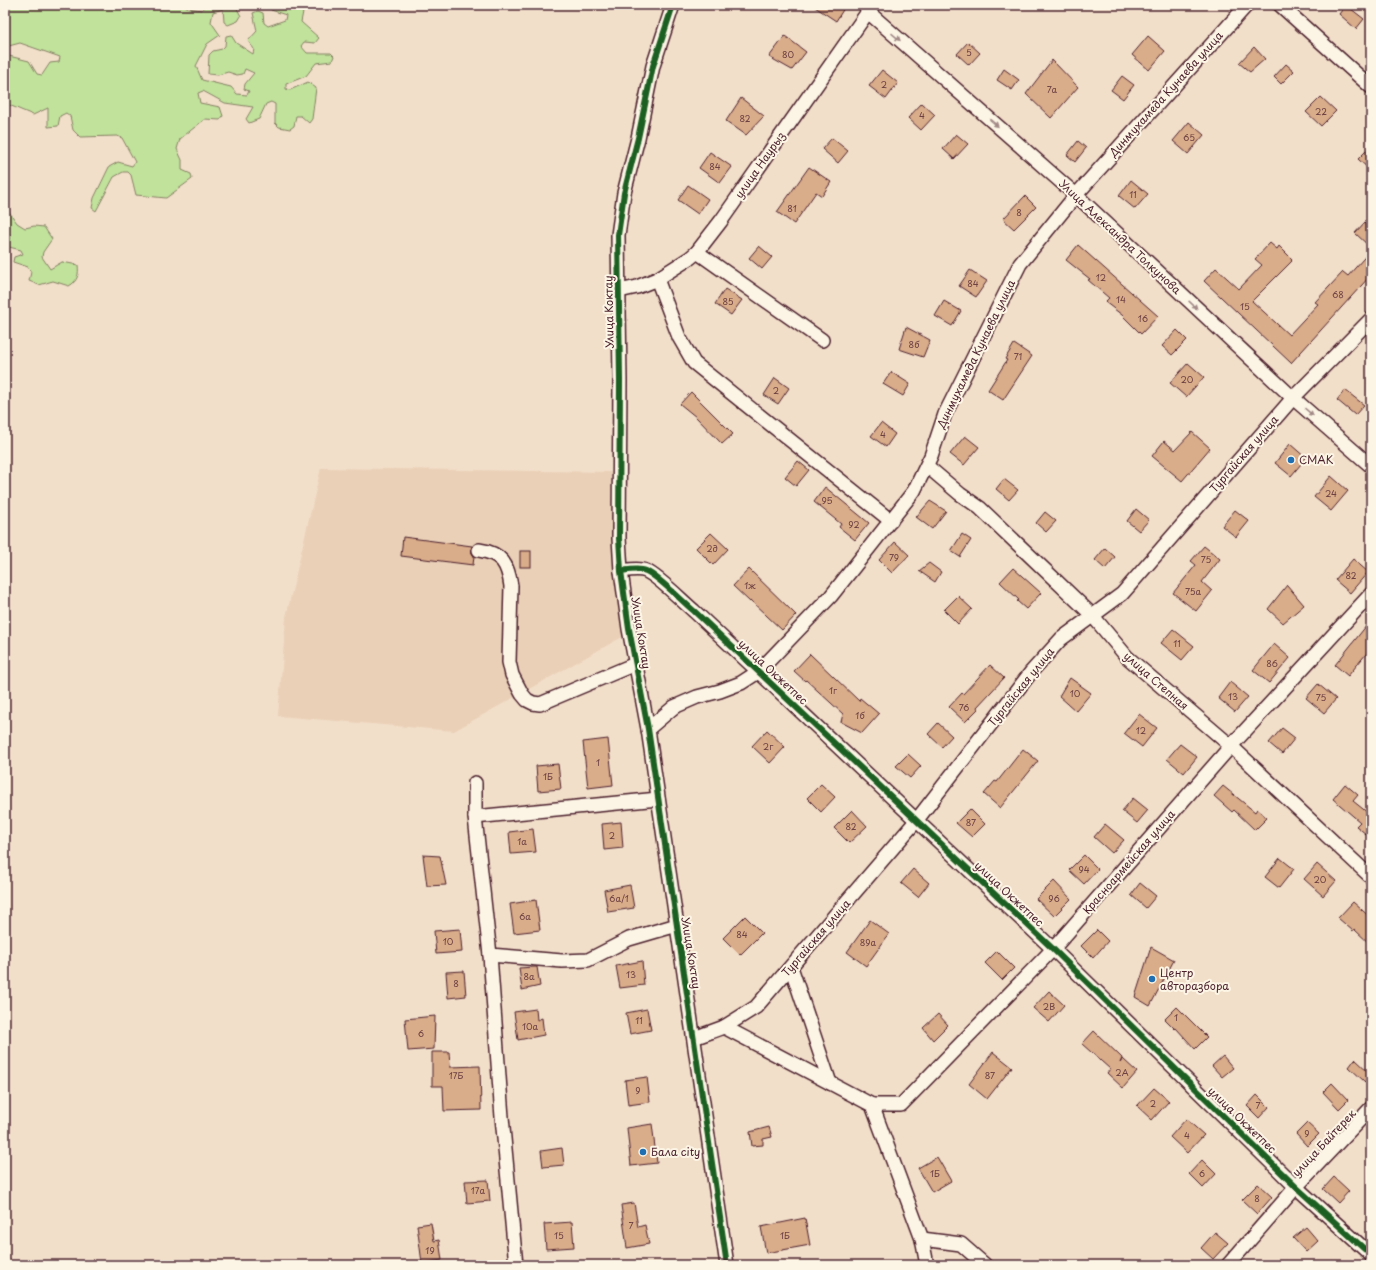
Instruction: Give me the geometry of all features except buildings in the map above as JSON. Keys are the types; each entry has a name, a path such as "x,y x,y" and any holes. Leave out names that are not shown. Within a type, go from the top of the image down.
{"street":[{"name":"Улица Коктау","path":"673,5 654,66 624,193 618,235 620,380 619,499 621,571 629,629 648,729 726,1265"},
{"name":"Динмухамеда Кунаева улица","path":"648,729 674,707 697,696 720,691 741,683 758,672 831,596 914,491 927,466 946,414 1020,264 1076,195 1247,5"},
{"path":"1280,5 1371,87"},
{"name":"улица Наурыз","path":"619,290 637,287 657,279 697,252 721,221 871,7"},
{"name":"Улица Александра Толкунова","path":"871,7 1076,195 1293,398 1371,466"},
{"path":"697,252 822,340"},
{"path":"657,279 679,337 694,363 891,521"},
{"name":"Тургайская улица","path":"694,1038 724,1027 756,1007 916,821 1032,671 1061,638 1122,594 1293,398 1371,319"},
{"name":"улица Степная","path":"927,466 960,494 980,508 1092,615 1127,657 1231,746 1371,877"},
{"path":"479,550 489,551 498,556 505,565 510,576 509,662 512,675 522,694 528,700 533,703 540,704 635,664"},
{"name":"улица Окжетпес","path":"621,571 646,571 694,611 1053,949 1296,1187 1371,1255"},
{"name":"Красноармейская улица","path":"872,1105 901,1105 1053,949 1231,746 1371,594"},
{"path":"475,783 475,816 490,955 502,1117 516,1265"},
{"path":"475,816 658,799"},
{"path":"490,955 562,961 588,960 628,939 677,925"},
{"path":"791,967 830,1083"},
{"path":"724,1027 872,1105 922,1239 927,1265"},
{"name":"улица Байтерек","path":"1228,1265 1296,1187 1371,1108"},
{"path":"922,1239 961,1244 985,1265"}],"shaded area":[{"path":"321,468 611,472 614,573 624,636 454,731 278,716 286,617"}],"green space":[{"path":"5,5 184,5 188,8 202,10 205,5 235,5 241,16 238,21 228,25 224,22 223,9 213,12 211,22 220,35 207,44 196,66 202,80 231,87 237,94 247,95 249,91 244,89 245,84 254,73 245,69 243,74 237,75 228,72 218,75 208,74 209,55 213,51 222,49 225,46 226,36 231,35 236,43 253,54 254,49 248,41 257,31 253,13 258,11 263,13 264,23 268,26 285,20 286,15 271,10 270,5 314,5 303,12 301,22 319,38 315,43 304,42 301,46 307,53 331,53 334,56 332,61 316,63 306,76 286,84 286,89 290,90 308,82 316,88 312,119 309,123 301,116 296,116 294,126 290,129 279,127 275,123 275,104 271,102 266,104 259,119 249,123 246,119 253,107 225,103 203,91 198,93 200,103 220,107 223,116 220,120 205,119 180,139 177,149 182,160 182,170 191,174 192,179 166,198 136,195 131,175 128,172 123,172 114,177 96,211 92,208 94,198 109,167 118,162 132,166 135,162 122,138 117,136 80,137 73,130 70,116 66,113 60,116 58,126 48,127 48,108 33,115 9,105 5,106 5,55 29,61 37,74 42,75 50,63 59,62 60,57 20,43 5,47"},
{"path":"5,206 17,223 25,228 34,226 44,227 52,239 43,252 42,257 50,269 62,262 78,265 77,277 72,284 69,286 53,281 39,285 29,281 31,272 28,267 13,262 14,257 23,254 21,250 5,246 5,239 9,239 11,235 5,232"}],"cycle path":[{"path":"673,5 653,66 638,138 624,193 618,235 620,380 619,538 621,571 629,629 648,729 727,1265"},
{"path":"621,571 637,569 646,571 664,584 694,611 1053,949 1296,1187 1371,1255"}],"place":[{"name":"СМАК","path":"1291,460"},
{"name":"Центр авторазбора","path":"1152,979"},
{"name":"Бала city","path":"643,1152"}]}
